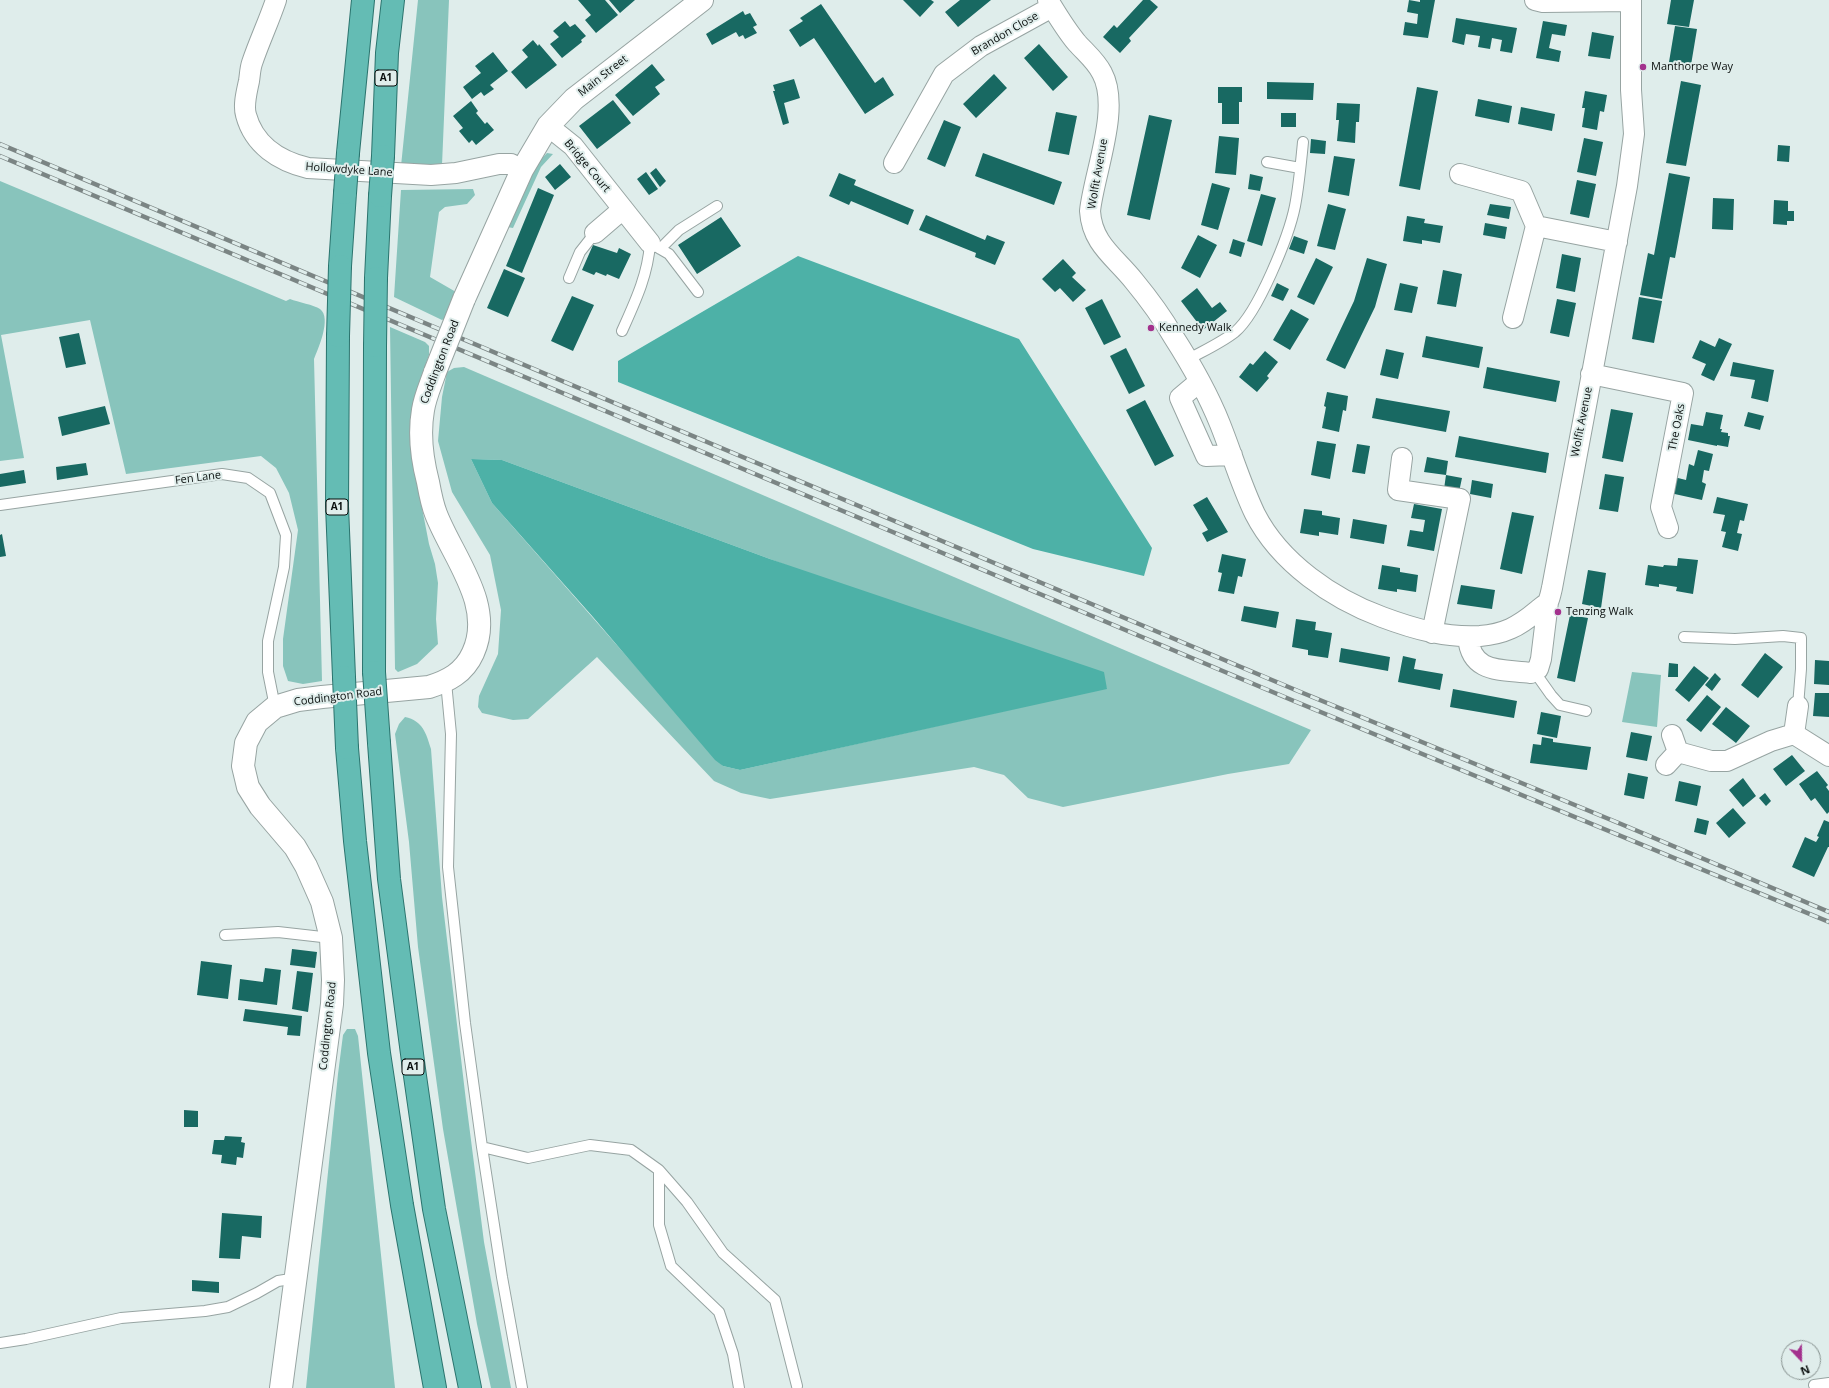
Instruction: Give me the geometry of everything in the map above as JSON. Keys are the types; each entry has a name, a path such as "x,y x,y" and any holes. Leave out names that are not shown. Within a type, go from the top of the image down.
{"highway":[{"name":"A1","path":"362,0 344,193 338,336 337,506 344,677 357,856 379,1053 402,1204 435,1388"},
{"name":"A1","path":"393,0 387,53 384,156 380,196 376,278 374,672 389,879 414,1070 434,1209 470,1388"}],"street":[{"name":"Hollowdyke Lane","path":"276,0 252,64 246,93 246,114 253,133 275,156 292,164 308,168 323,169 431,175 456,173 499,164 512,164 522,170"},
{"name":"Main Street","path":"522,170 548,126 574,98 702,0"},
{"path":"1535,0 1543,2 1631,0"},
{"name":"Wolfit Avenue","path":"1534,671 1538,669 1541,659 1548,602 1552,588 1591,374 1618,242 1634,134 1631,90 1631,0"},
{"name":"Wolfit Avenue","path":"1050,4 1076,42 1094,60 1103,74 1107,87 1109,107 1103,149 1090,211 1090,220 1096,235 1104,249 1144,293 1187,360 1220,423 1243,487 1256,516 1279,547 1306,576 1346,601 1370,613 1432,633 1468,636 1494,635 1507,631 1526,621 1548,602"},
{"name":"Brandon Close","path":"894,163 944,74 980,46 1050,4"},
{"name":"Bridge Court","path":"548,126 573,146 623,209 655,246"},
{"name":"Coddington Road","path":"281,1388 297,1278 332,1004 333,980 331,938 322,902 306,866 281,830 253,797 245,777 243,766 246,743 257,722 275,706 322,696 429,687 446,682 456,675 471,658 479,636 480,624 476,602 436,514 421,448 423,410 434,372 464,300 522,170"},
{"path":"1460,174 1522,190 1536,226 1513,318"},
{"path":"596,233 623,209"},
{"path":"1536,226 1618,242"},
{"name":"The Oaks","path":"1591,374 1683,393 1661,508 1668,528"},
{"path":"1199,382 1180,398 1206,456 1232,455"},
{"path":"1402,458 1398,490 1460,499 1432,633"},
{"path":"1468,636 1469,648 1474,658 1485,667 1531,673 1534,671"},
{"path":"1794,734 1798,706"},
{"path":"1672,751 1712,761 1727,761 1770,741 1794,734 1829,756"}],"lane":[{"path":"1187,360 1235,332 1252,313 1286,234 1295,207 1303,142"},
{"path":"1267,162 1300,168"},
{"path":"622,331 636,299 655,246 717,206"},
{"path":"569,278 580,252 596,233"},
{"path":"655,246 669,254 698,292"},
{"name":"Fen Lane","path":"0,505 222,474 248,478 270,493 286,535 284,567 268,641 268,672 275,706"},
{"path":"1684,637 1735,639 1783,636 1801,638 1801,669 1798,706"},
{"path":"1534,671 1550,695 1560,705 1586,711"},
{"path":"446,682 451,734 448,867 465,1023 482,1147 502,1276 522,1388"},
{"path":"225,935 278,932 331,938"},
{"path":"482,1147 528,1158 590,1145 631,1150 659,1170 687,1202 723,1254 775,1300 797,1386"},
{"path":"659,1170 659,1225 671,1266 719,1312 733,1354 739,1388"},
{"path":"0,1343 26,1339 121,1318 205,1311 228,1307 278,1281 297,1278"},
{"path":"1814,1385 1829,1383"}],"shaded area":[{"path":"418,0 449,0 442,165 401,166"},
{"path":"547,153 553,154 541,167 513,228 507,227 537,156 541,159"},
{"path":"0,181 286,301 290,299 310,305 320,309 323,313 325,319 323,334 314,359 322,681 303,684 288,681 283,666 283,639 298,530 289,493 276,468 261,456 126,474 90,320 1,335 24,458 0,461"},
{"path":"473,189 475,195 467,204 445,207 439,212 430,277 456,292 447,317 442,320 394,297 401,190"},
{"path":"798,256 1019,339 1152,548 1144,576 1033,549 618,382 618,361"},
{"path":"390,327 425,342 429,346 429,355 412,415 411,451 438,583 436,619 438,644 417,664 398,672 395,669"},
{"path":"464,367 1311,730 1289,764 1228,774 1063,807 1028,798 1004,775 974,767 770,799 741,793 714,781 597,657 528,719 513,720 482,713 478,707 479,696 498,654 501,610 490,555 452,492 438,441 442,397 447,372 454,368","holes":["471,459 502,460 770,559 1107,688 740,770 723,766 492,503"]},
{"path":"471,459 502,460 770,559 1104,672 1107,689 740,770 723,766 715,760 593,617 492,503"},
{"path":"1632,672 1661,675 1657,727 1622,722"},
{"path":"405,717 416,721 423,728 431,749 442,897 466,1101 484,1242 511,1388 491,1388 477,1324 443,1129 418,947 409,842 395,734 399,724"},
{"path":"347,1029 355,1029 358,1036 395,1388 306,1388 338,1074 343,1035"}],"building":[{"path":"578,0 605,0 618,15 596,33 585,20 591,15"},
{"path":"609,0 635,0 620,13"},
{"path":"903,0 931,0 934,2 920,17"},
{"path":"960,0 991,0 958,27 945,12"},
{"path":"1143,0 1150,0 1158,7 1129,38 1131,41 1120,53 1103,37 1114,25 1117,28"},
{"path":"1409,0 1420,2 1420,0 1435,0 1428,38 1403,35 1405,22 1417,24 1418,14 1407,12"},
{"path":"1671,0 1694,0 1689,27 1667,24"},
{"path":"821,4 875,83 883,77 894,95 865,114 814,38 800,47 789,30 803,21 800,18"},
{"path":"743,11 745,15 750,13 757,25 753,27 757,33 745,39 743,35 739,37 736,32 712,45 706,34"},
{"path":"1456,18 1517,28 1512,53 1500,51 1502,40 1492,38 1490,49 1478,47 1480,36 1466,34 1464,45 1452,42"},
{"path":"565,21 570,27 575,24 586,36 581,40 582,42 562,58 550,44 559,37 553,31"},
{"path":"1543,21 1567,25 1565,36 1552,34 1549,48 1561,51 1559,62 1536,58"},
{"path":"1675,26 1697,29 1690,71 1668,68"},
{"path":"1592,32 1614,36 1610,59 1588,56"},
{"path":"533,40 538,46 539,44 557,65 526,89 511,72 528,57 522,50"},
{"path":"1039,44 1068,77 1053,91 1024,58"},
{"path":"493,52 508,71 490,85 494,89 484,96 481,92 472,99 463,87 481,73 475,66"},
{"path":"652,64 665,80 655,87 660,94 633,116 615,95"},
{"path":"994,74 1007,88 976,118 963,104"},
{"path":"794,79 800,98 784,103 789,123 783,125 773,91 775,91 773,85"},
{"path":"1681,81 1701,85 1686,166 1666,163"},
{"path":"1267,82 1314,83 1313,100 1267,99"},
{"path":"1218,87 1242,87 1242,102 1239,102 1239,124 1222,124 1222,103 1218,103"},
{"path":"1417,87 1438,91 1420,190 1399,186"},
{"path":"1585,91 1607,95 1604,112 1600,111 1597,130 1582,127 1585,108 1582,108"},
{"path":"1478,99 1512,106 1509,123 1475,116"},
{"path":"613,100 631,123 597,149 579,126"},
{"path":"471,101 478,111 476,113 485,124 487,122 494,130 476,145 472,140 469,143 459,131 463,128 453,116"},
{"path":"1337,103 1360,104 1359,122 1356,122 1355,143 1337,141 1339,120 1336,120"},
{"path":"1521,107 1555,114 1552,131 1518,124"},
{"path":"1056,112 1077,116 1069,155 1048,151"},
{"path":"1281,113 1296,113 1296,127 1281,127"},
{"path":"1149,115 1172,120 1150,220 1127,215"},
{"path":"944,120 961,127 945,167 927,159"},
{"path":"1219,136 1239,138 1236,175 1215,173"},
{"path":"1584,138 1603,142 1596,176 1577,172"},
{"path":"1311,139 1326,141 1325,154 1310,153"},
{"path":"1778,145 1790,146 1789,162 1777,161"},
{"path":"983,153 1062,182 1054,205 975,176"},
{"path":"1334,156 1355,159 1349,196 1328,192"},
{"path":"560,164 571,177 555,190 545,177"},
{"path":"656,168 666,181 660,187 650,173"},
{"path":"646,172 658,189 649,195 637,179"},
{"path":"839,173 856,180 854,185 914,210 908,225 851,201 849,205 829,196"},
{"path":"1669,173 1690,177 1675,258 1670,257 1662,299 1640,295 1648,253 1654,255"},
{"path":"1250,174 1263,177 1260,191 1248,189"},
{"path":"1577,180 1596,184 1589,218 1570,214"},
{"path":"1212,183 1230,188 1218,230 1201,225"},
{"path":"538,188 554,195 522,273 506,266"},
{"path":"1261,194 1276,198 1262,246 1247,241"},
{"path":"1713,198 1734,199 1733,230 1712,229"},
{"path":"1774,200 1788,201 1788,211 1794,211 1794,221 1787,221 1787,225 1773,224"},
{"path":"1328,204 1346,209 1335,250 1317,246"},
{"path":"1490,204 1511,207 1509,219 1487,215"},
{"path":"926,215 985,240 987,235 1005,242 995,265 975,257 976,253 919,230"},
{"path":"1407,216 1425,219 1424,223 1443,226 1440,243 1422,240 1422,244 1403,241"},
{"path":"721,217 741,246 697,274 678,245"},
{"path":"1485,223 1507,227 1505,239 1483,235"},
{"path":"1198,235 1217,245 1200,278 1181,268"},
{"path":"1294,236 1308,241 1304,254 1289,249"},
{"path":"1233,239 1245,243 1241,257 1229,253"},
{"path":"593,245 617,253 619,248 631,254 619,279 607,274 606,276 596,272 594,275 582,270"},
{"path":"1562,254 1581,258 1575,292 1556,288"},
{"path":"1316,258 1333,267 1314,305 1297,297"},
{"path":"1367,258 1387,264 1375,307 1345,369 1326,360 1354,301"},
{"path":"1063,259 1076,273 1072,277 1086,290 1073,302 1060,288 1055,292 1042,279"},
{"path":"504,269 525,278 508,317 487,308"},
{"path":"1443,270 1462,274 1456,307 1437,304"},
{"path":"1277,283 1289,289 1283,301 1271,296"},
{"path":"1400,283 1418,287 1412,313 1394,310"},
{"path":"1197,288 1212,308 1220,302 1227,311 1203,330 1181,301"},
{"path":"572,296 594,305 573,351 551,341"},
{"path":"1639,297 1662,301 1654,343 1632,339"},
{"path":"1102,299 1121,337 1104,345 1085,308"},
{"path":"1557,299 1576,303 1569,337 1550,333"},
{"path":"1291,309 1309,319 1290,350 1273,340"},
{"path":"79,333 86,364 66,368 59,337"},
{"path":"1426,336 1483,347 1479,368 1422,357"},
{"path":"1719,338 1732,344 1714,381 1701,375 1706,364 1692,358 1700,340 1715,347"},
{"path":"1126,348 1145,386 1129,394 1110,356"},
{"path":"1386,349 1404,353 1398,379 1380,375"},
{"path":"1265,351 1278,362 1267,376 1269,378 1257,392 1239,377 1250,363 1253,365"},
{"path":"1733,362 1774,370 1768,402 1751,398 1755,380 1730,376"},
{"path":"1487,367 1560,381 1556,402 1483,388"},
{"path":"1327,392 1348,396 1346,411 1343,410 1339,432 1322,428"},
{"path":"1376,398 1450,411 1446,432 1372,418"},
{"path":"1145,400 1174,456 1155,466 1126,410"},
{"path":"105,406 110,424 62,436 58,417"},
{"path":"1611,409 1633,413 1623,462 1602,458"},
{"path":"1706,412 1723,415 1720,429 1722,429 1721,432 1728,433 1728,436 1730,436 1728,447 1688,440 1691,424 1703,426"},
{"path":"1748,412 1764,416 1760,430 1744,426"},
{"path":"1459,436 1549,453 1546,473 1455,457"},
{"path":"1317,441 1336,444 1330,479 1311,475"},
{"path":"1357,444 1370,446 1365,474 1352,472"},
{"path":"1698,450 1713,454 1709,471 1704,470 1702,482 1706,484 1702,500 1670,493 1674,477 1686,480 1689,464 1694,466"},
{"path":"1427,457 1448,461 1446,475 1424,472"},
{"path":"86,463 88,475 57,480 56,467"},
{"path":"24,470 26,483 0,487 0,474"},
{"path":"1605,474 1624,477 1618,512 1599,509"},
{"path":"1446,475 1462,478 1459,492 1444,489"},
{"path":"1472,480 1493,484 1491,498 1470,494"},
{"path":"1207,497 1228,532 1207,542 1202,533 1208,530 1193,505"},
{"path":"1717,497 1748,504 1744,521 1740,520 1737,533 1742,534 1738,551 1722,547 1726,532 1721,531 1725,515 1713,513"},
{"path":"1414,504 1442,509 1434,551 1407,546 1410,530 1423,532 1425,520 1411,518"},
{"path":"1304,509 1322,511 1322,515 1340,518 1338,535 1319,532 1319,536 1300,533"},
{"path":"1512,512 1534,516 1522,574 1500,569"},
{"path":"1353,519 1387,525 1384,544 1350,538"},
{"path":"2,534 6,556 0,557 0,535"},
{"path":"1222,554 1246,559 1242,577 1238,576 1234,594 1218,591 1222,573 1218,572"},
{"path":"1678,558 1698,560 1693,594 1676,591 1677,587 1659,584 1659,587 1645,585 1648,565 1663,567 1664,565 1677,566"},
{"path":"1382,565 1400,568 1400,572 1418,575 1416,592 1397,589 1397,592 1378,589"},
{"path":"1588,570 1606,573 1601,608 1582,604"},
{"path":"1461,585 1495,590 1492,609 1457,604"},
{"path":"1244,606 1279,612 1276,628 1241,621"},
{"path":"1570,615 1588,618 1575,682 1557,678"},
{"path":"1296,619 1316,622 1315,630 1332,633 1328,658 1308,655 1308,650 1292,647"},
{"path":"1341,648 1390,657 1388,671 1339,662"},
{"path":"1765,653 1783,667 1758,698 1741,685"},
{"path":"1403,656 1416,659 1414,669 1443,674 1440,690 1398,682"},
{"path":"1815,660 1829,661 1829,685 1814,684"},
{"path":"1669,663 1678,664 1678,677 1668,677"},
{"path":"1694,666 1709,678 1689,702 1675,690"},
{"path":"1715,673 1721,679 1712,691 1705,685"},
{"path":"1453,689 1517,701 1514,718 1450,707"},
{"path":"1815,693 1829,693 1829,717 1813,716"},
{"path":"1707,695 1721,707 1701,732 1686,720"},
{"path":"1726,707 1750,726 1736,743 1712,724"},
{"path":"1541,712 1561,716 1557,738 1537,734"},
{"path":"1631,732 1652,736 1647,761 1626,757"},
{"path":"1542,737 1553,739 1553,742 1591,747 1587,770 1530,763 1533,744 1541,745"},
{"path":"1792,755 1805,771 1786,786 1773,769"},
{"path":"1817,771 1828,785 1826,787 1829,791 1829,812 1827,814 1815,798 1811,801 1799,784"},
{"path":"1628,773 1648,777 1644,799 1624,795"},
{"path":"1743,778 1756,796 1743,807 1729,790"},
{"path":"1679,781 1701,786 1697,806 1675,801"},
{"path":"1765,793 1771,801 1766,806 1759,798"},
{"path":"1733,808 1746,823 1729,838 1716,823"},
{"path":"1697,818 1709,821 1706,835 1694,832"},
{"path":"1824,820 1829,822 1829,847 1814,877 1792,867 1805,837 1816,842"},
{"path":"292,949 317,952 315,968 290,965"},
{"path":"201,961 232,965 228,999 197,995"},
{"path":"265,968 281,970 277,1005 238,1000 240,979 263,982"},
{"path":"297,971 313,973 308,1012 292,1009"},
{"path":"245,1009 302,1016 300,1036 287,1035 288,1027 243,1021"},
{"path":"184,1110 198,1111 198,1127 184,1127"},
{"path":"225,1136 242,1137 241,1142 245,1143 243,1158 237,1157 236,1165 221,1163 222,1155 212,1154 214,1140 224,1140"},
{"path":"222,1213 262,1216 261,1238 242,1236 240,1259 219,1258"},
{"path":"192,1280 219,1282 219,1293 192,1291"}],"railway":[{"path":"0,144 1298,691 1621,824 1829,912"},
{"path":"0,156 1294,701 1829,922"}],"place":[{"name":"Manthorpe Way","path":"1643,67"},
{"name":"Kennedy Walk","path":"1151,328"},
{"name":"Tenzing Walk","path":"1558,612"}]}
